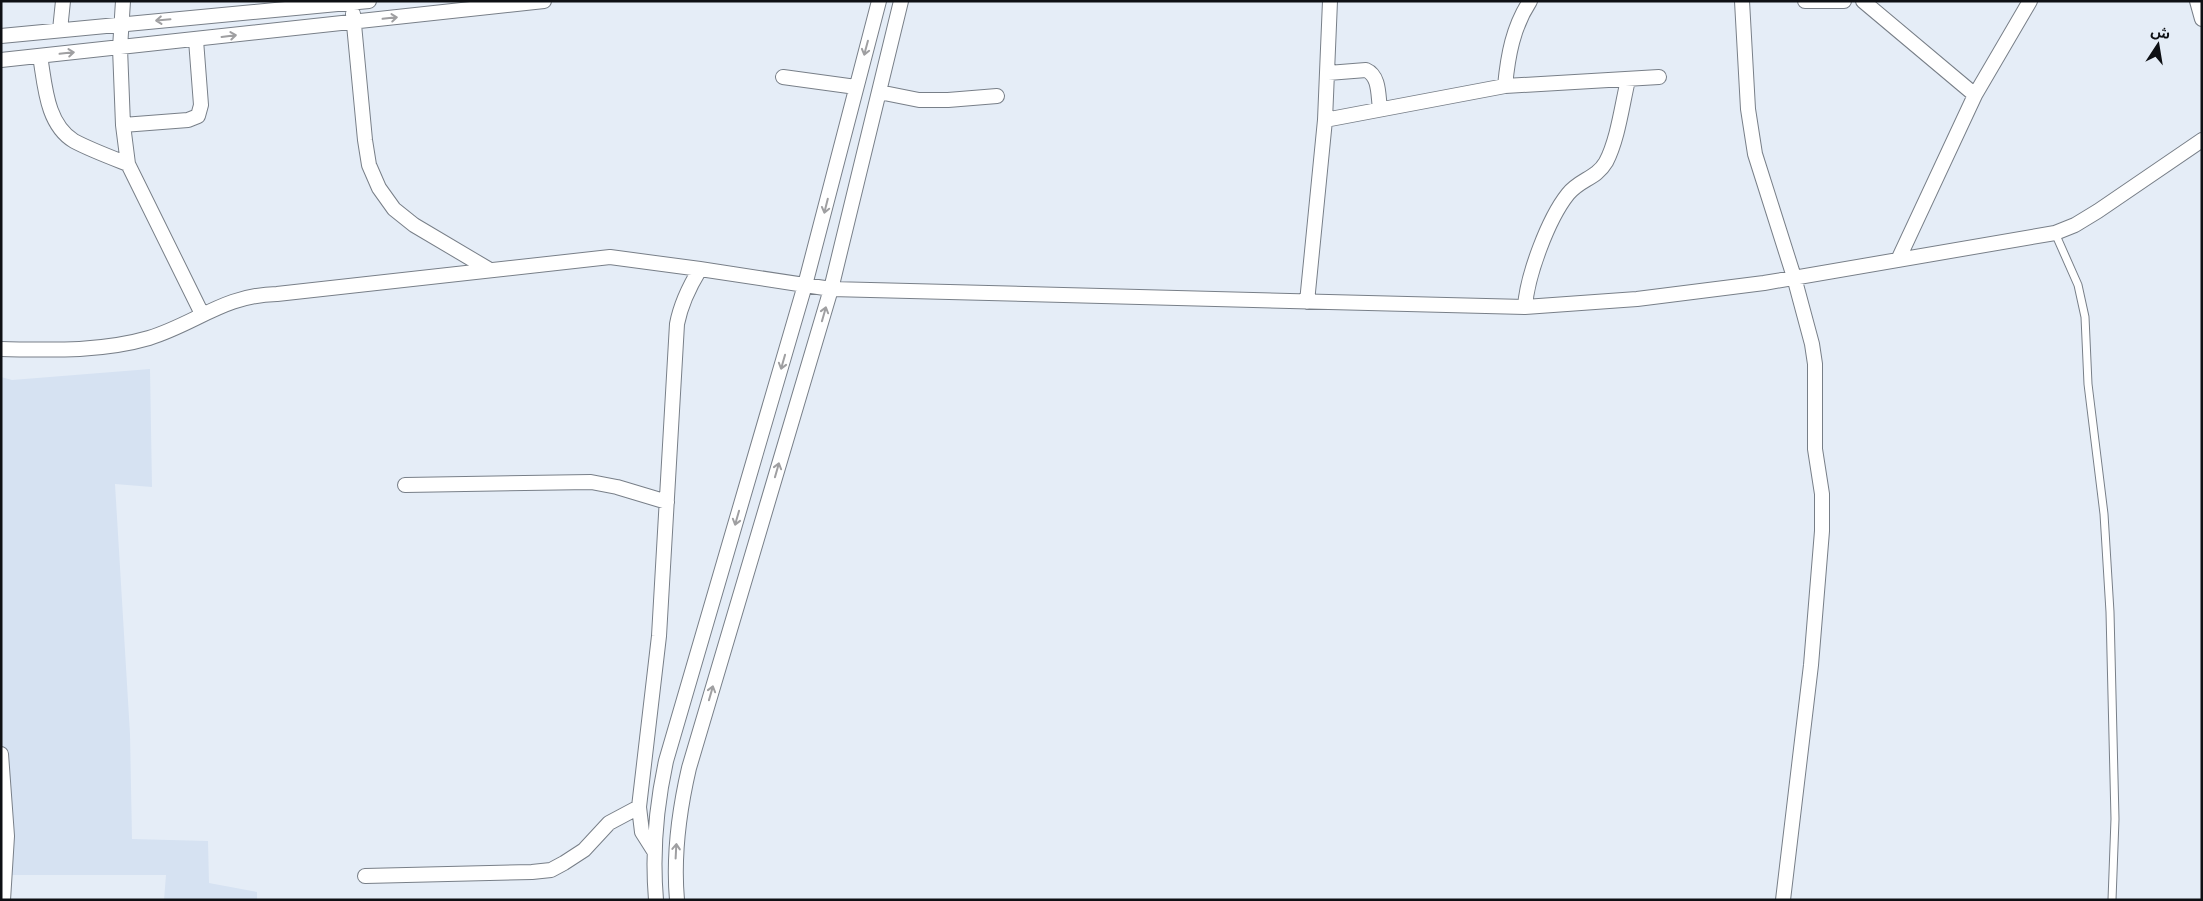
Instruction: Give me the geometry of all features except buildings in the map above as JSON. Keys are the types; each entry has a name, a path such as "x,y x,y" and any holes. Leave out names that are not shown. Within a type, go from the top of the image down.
{"street":[{"path":"60,30 63,1"},
{"path":"123,1 120,24 120,48 123,125 128,164 202,314"},
{"path":"1,36 368,1"},
{"path":"1,60 544,1"},
{"path":"656,900 654,851 656,821 666,762 805,286 879,1"},
{"path":"678,900 677,838 679,814 689,768 831,289 901,1"},
{"path":"1307,302 1325,120 1330,1"},
{"path":"1505,86 1509,51 1515,32 1530,1"},
{"path":"1742,1 1748,110 1755,154 1794,277 1812,344 1815,449 1822,494 1822,531 1811,665 1783,900"},
{"path":"1805,1 1844,1"},
{"path":"1863,1 1975,95"},
{"path":"1898,260 1975,95 2030,1"},
{"path":"2197,1 2202,19"},
{"path":"354,2 353,22 365,140 369,165 379,188 394,209 414,225 490,270"},
{"path":"123,125 188,120 198,116 201,105 196,40"},
{"path":"40,56 50,107 58,126 72,140 128,164"},
{"path":"1328,73 1366,70 1371,72 1375,76 1380,109"},
{"path":"783,77 856,87"},
{"path":"1325,120 1505,86 1658,77"},
{"path":"1525,308 1526,288 1532,267 1560,207 1569,193 1581,182 1594,177 1606,161 1628,80"},
{"path":"879,92 932,100 997,96"},
{"path":"1,349 74,350 114,346 148,338 179,327 202,314 238,298 258,294 277,294 610,257 831,289 1525,308 1638,299 1764,283 2055,233 2075,225 2202,140"},
{"path":"654,851 642,832 639,807 656,672 677,324 687,290 700,269"},
{"path":"405,484 591,482 617,487 667,502"},
{"path":"1,754 7,836 3,900"},
{"path":"365,876 551,870 584,850 610,823 639,807"}],"lane":[{"path":"2055,233 2078,285 2086,316 2088,384 2104,514 2110,612 2115,819 2112,900"}],"shaded area":[{"path":"150,369 152,487 115,484 130,734 132,839 208,841 209,883 257,892 257,900 164,900 166,875 1,875 1,377 12,380"}]}
